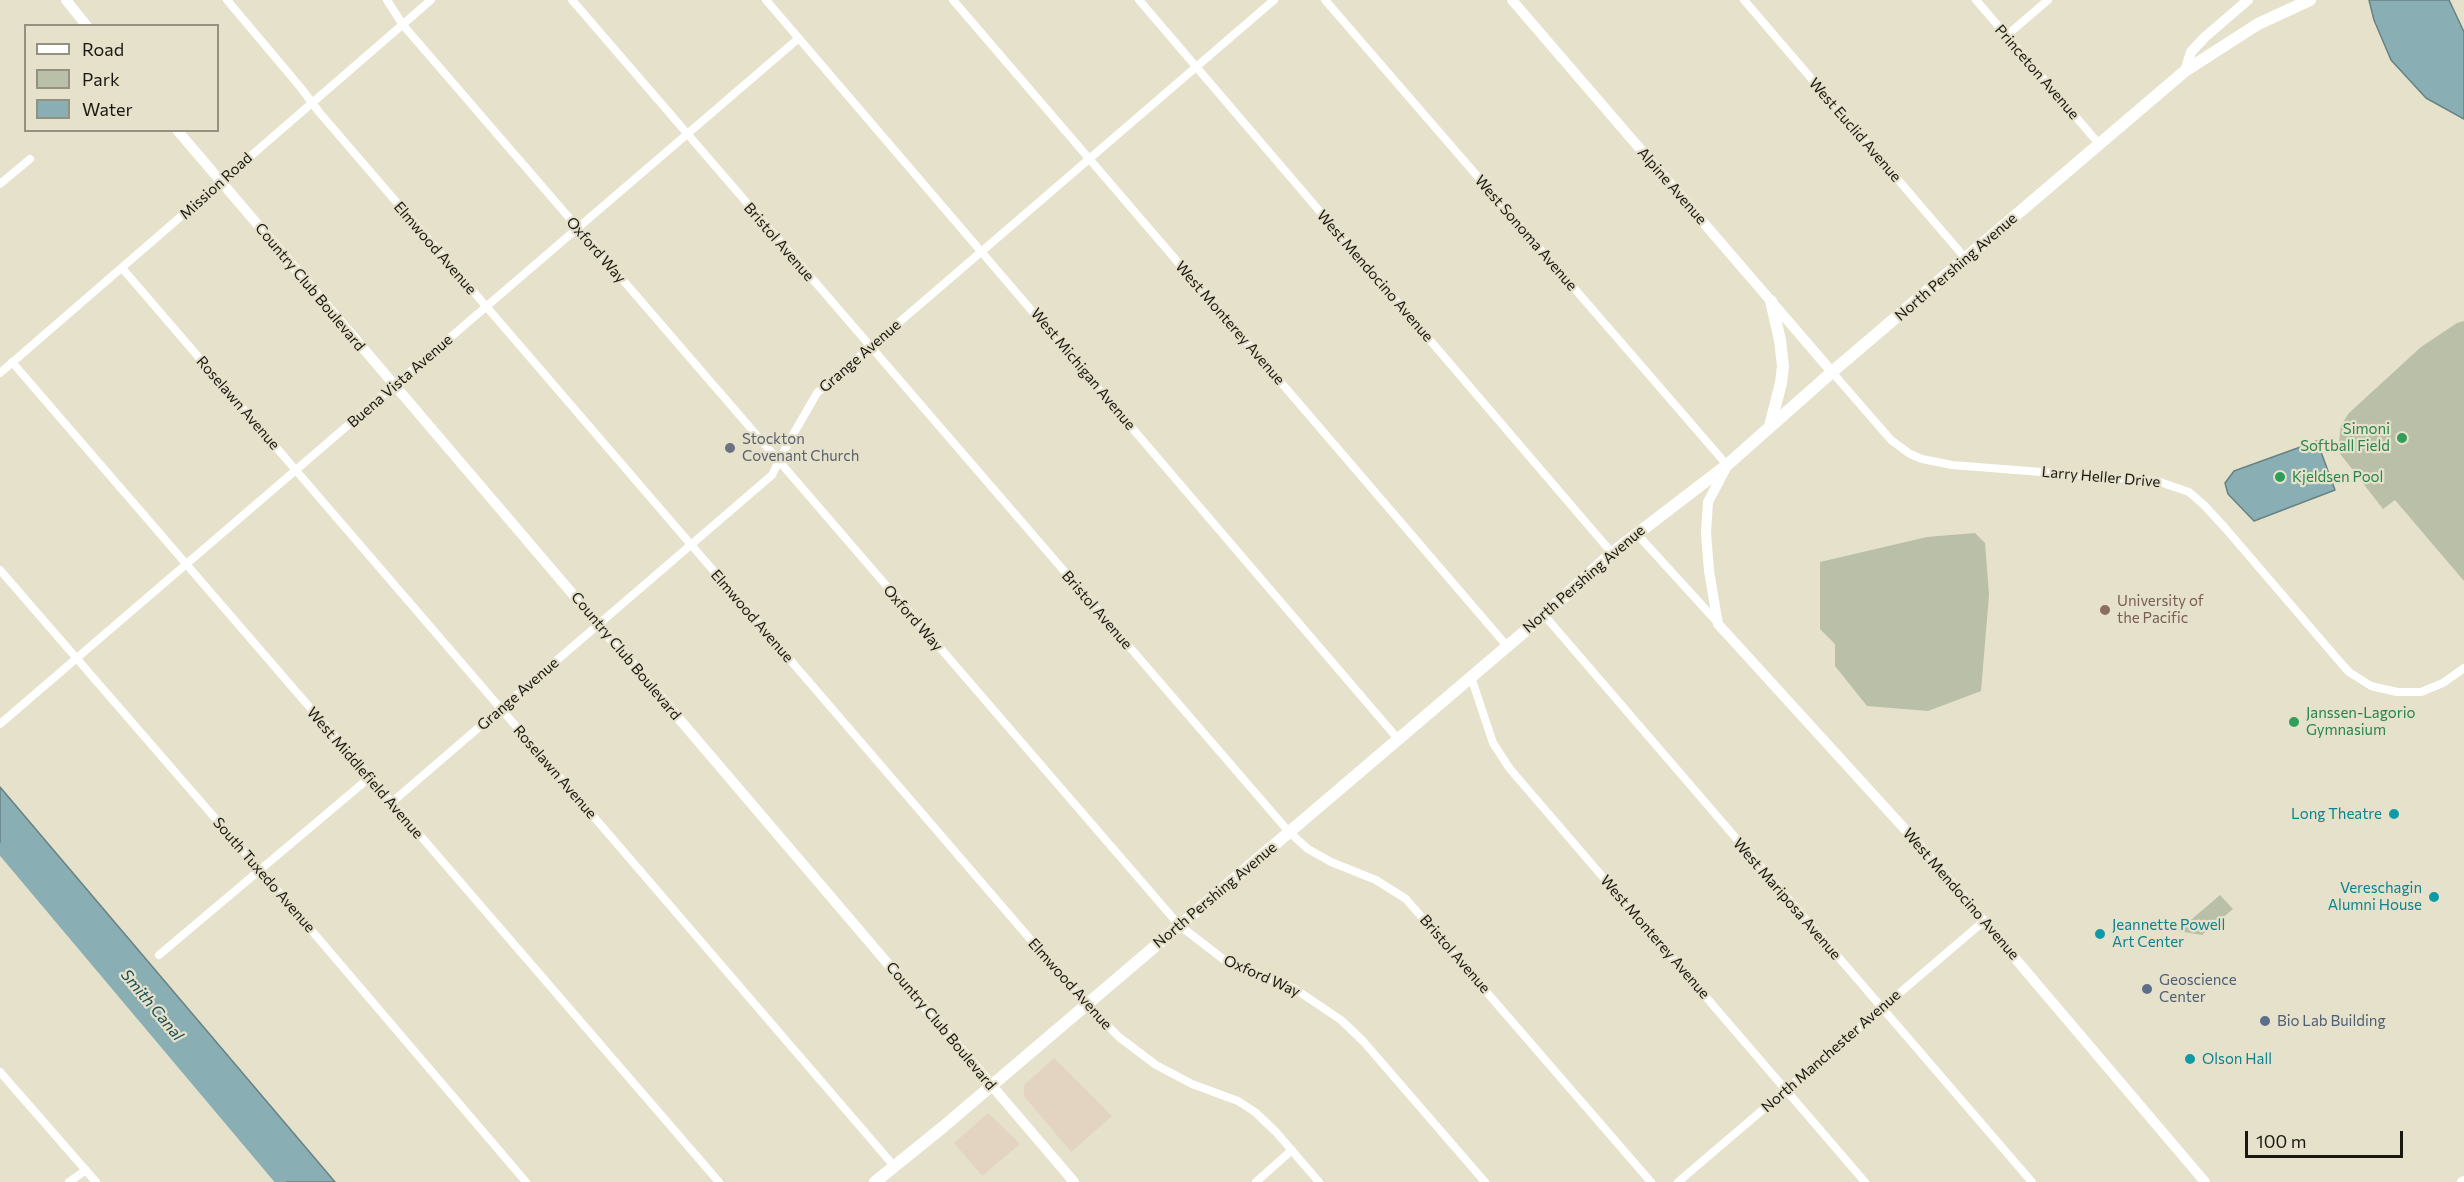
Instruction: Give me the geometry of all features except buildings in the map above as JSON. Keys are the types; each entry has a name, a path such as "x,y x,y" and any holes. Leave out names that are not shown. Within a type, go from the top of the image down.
{"main road":[{"name":"North Pershing Avenue","path":"874,1182 1544,615 1612,553 1727,465 1832,372 2184,71 2258,24 2310,0"},
{"path":"1770,427 1783,366 1771,301"}],"street":[{"path":"66,0 85,24"},
{"name":"Elmwood Avenue","path":"226,0 486,307 1086,1004 1119,1037 1156,1065 1192,1084 1238,1101 1255,1112 1319,1182"},
{"name":"Oxford Way","path":"387,0 403,25 1179,925 1223,959 1295,989 1341,1020 1363,1041 1485,1182"},
{"name":"Mission Road","path":"0,373 432,0"},
{"name":"Bristol Avenue","path":"572,0 1289,832 1308,849 1331,862 1376,880 1406,898 1651,1182"},
{"name":"West Michigan Avenue","path":"766,0 1398,739"},
{"name":"West Monterey Avenue","path":"952,0 1507,646"},
{"name":"West Mendocino Avenue","path":"1139,0 1612,553"},
{"name":"Grange Avenue","path":"391,803 772,475 816,393 1274,0"},
{"name":"West Sonoma Avenue","path":"1325,0 1727,465"},
{"name":"Alpine Avenue","path":"1512,0 1832,372"},
{"name":"West Euclid Avenue","path":"1744,0 1966,259"},
{"name":"Princeton Avenue","path":"1976,0 2099,144"},
{"path":"2006,36 2048,0"},
{"path":"2184,71 2191,52 2205,36 2248,0"},
{"name":"Buena Vista Avenue","path":"0,724 799,38"},
{"name":"Country Club Boulevard","path":"179,132 1071,1181"},
{"path":"0,184 30,159"},
{"name":"Roselawn Avenue","path":"122,268 894,1166"},
{"name":"West Middlefield Avenue","path":"12,362 719,1182"},
{"name":"Larry Heller Drive","path":"1832,372 1891,440 1922,459 1952,465 2157,481 2189,492 2205,505 2344,667 2372,686 2397,692 2421,692 2433,688 2461,670"},
{"path":"1719,624 1709,571 1706,533 1708,502 1727,465"},
{"name":"West Mendocino Avenue","path":"1636,533 1912,837 2207,1182"},
{"name":"South Tuxedo Avenue","path":"0,570 260,870 525,1182"},
{"name":"West Mariposa Avenue","path":"1544,615 2031,1182"},
{"name":"West Monterey Avenue","path":"1471,677 1493,743 1502,759 1865,1182"},
{"path":"159,955 369,778"},
{"name":"North Manchester Avenue","path":"1678,1182 1984,921"},
{"path":"0,1072 96,1182"},
{"path":"1256,1182 1292,1150"},
{"path":"69,1182 86,1170"}],"shaded area":[{"path":"1054,1058 1112,1116 1071,1152 1024,1096 1024,1085"},
{"path":"988,1113 1020,1144 982,1176 954,1143"}],"green space":[{"name":"Simoni Softball Field","path":"2464,321 2464,581 2395,500 2383,509 2338,451 2341,425 2349,413 2421,347 2457,323"},
{"path":"1975,533 1985,543 1989,595 1981,691 1928,711 1867,706 1835,666 1835,644 1820,629 1820,562 1927,537"},
{"path":"2220,895 2233,909 2202,935 2178,931"}],"water":[{"path":"2369,0 2449,0 2464,32 2464,119 2426,98 2391,60 2374,20"},
{"name":"Kjeldsen Pool","path":"2317,441 2335,490 2254,521 2228,494 2225,483 2234,471"},
{"path":"0,787 335,1182 284,1182 0,847"}],"waterway":[{"name":"Smith Canal","path":"0,848 281,1182"}],"place":[{"name":"Simoni Softball Field","path":"2402,438"},
{"name":"Stockton Covenant Church","path":"730,448"},
{"name":"Kjeldsen Pool","path":"2280,477"},
{"name":"University of the Pacific","path":"2105,610"},
{"name":"Janssen-Lagorio Gymnasium","path":"2294,722"},
{"name":"Long Theatre","path":"2394,814"},
{"name":"Vereschagin Alumni House","path":"2434,897"},
{"name":"Jeannette Powell Art Center","path":"2100,934"},
{"name":"Geoscience Center","path":"2147,989"},
{"name":"Bio Lab Building","path":"2265,1021"},
{"name":"Olson Hall","path":"2190,1059"}]}
